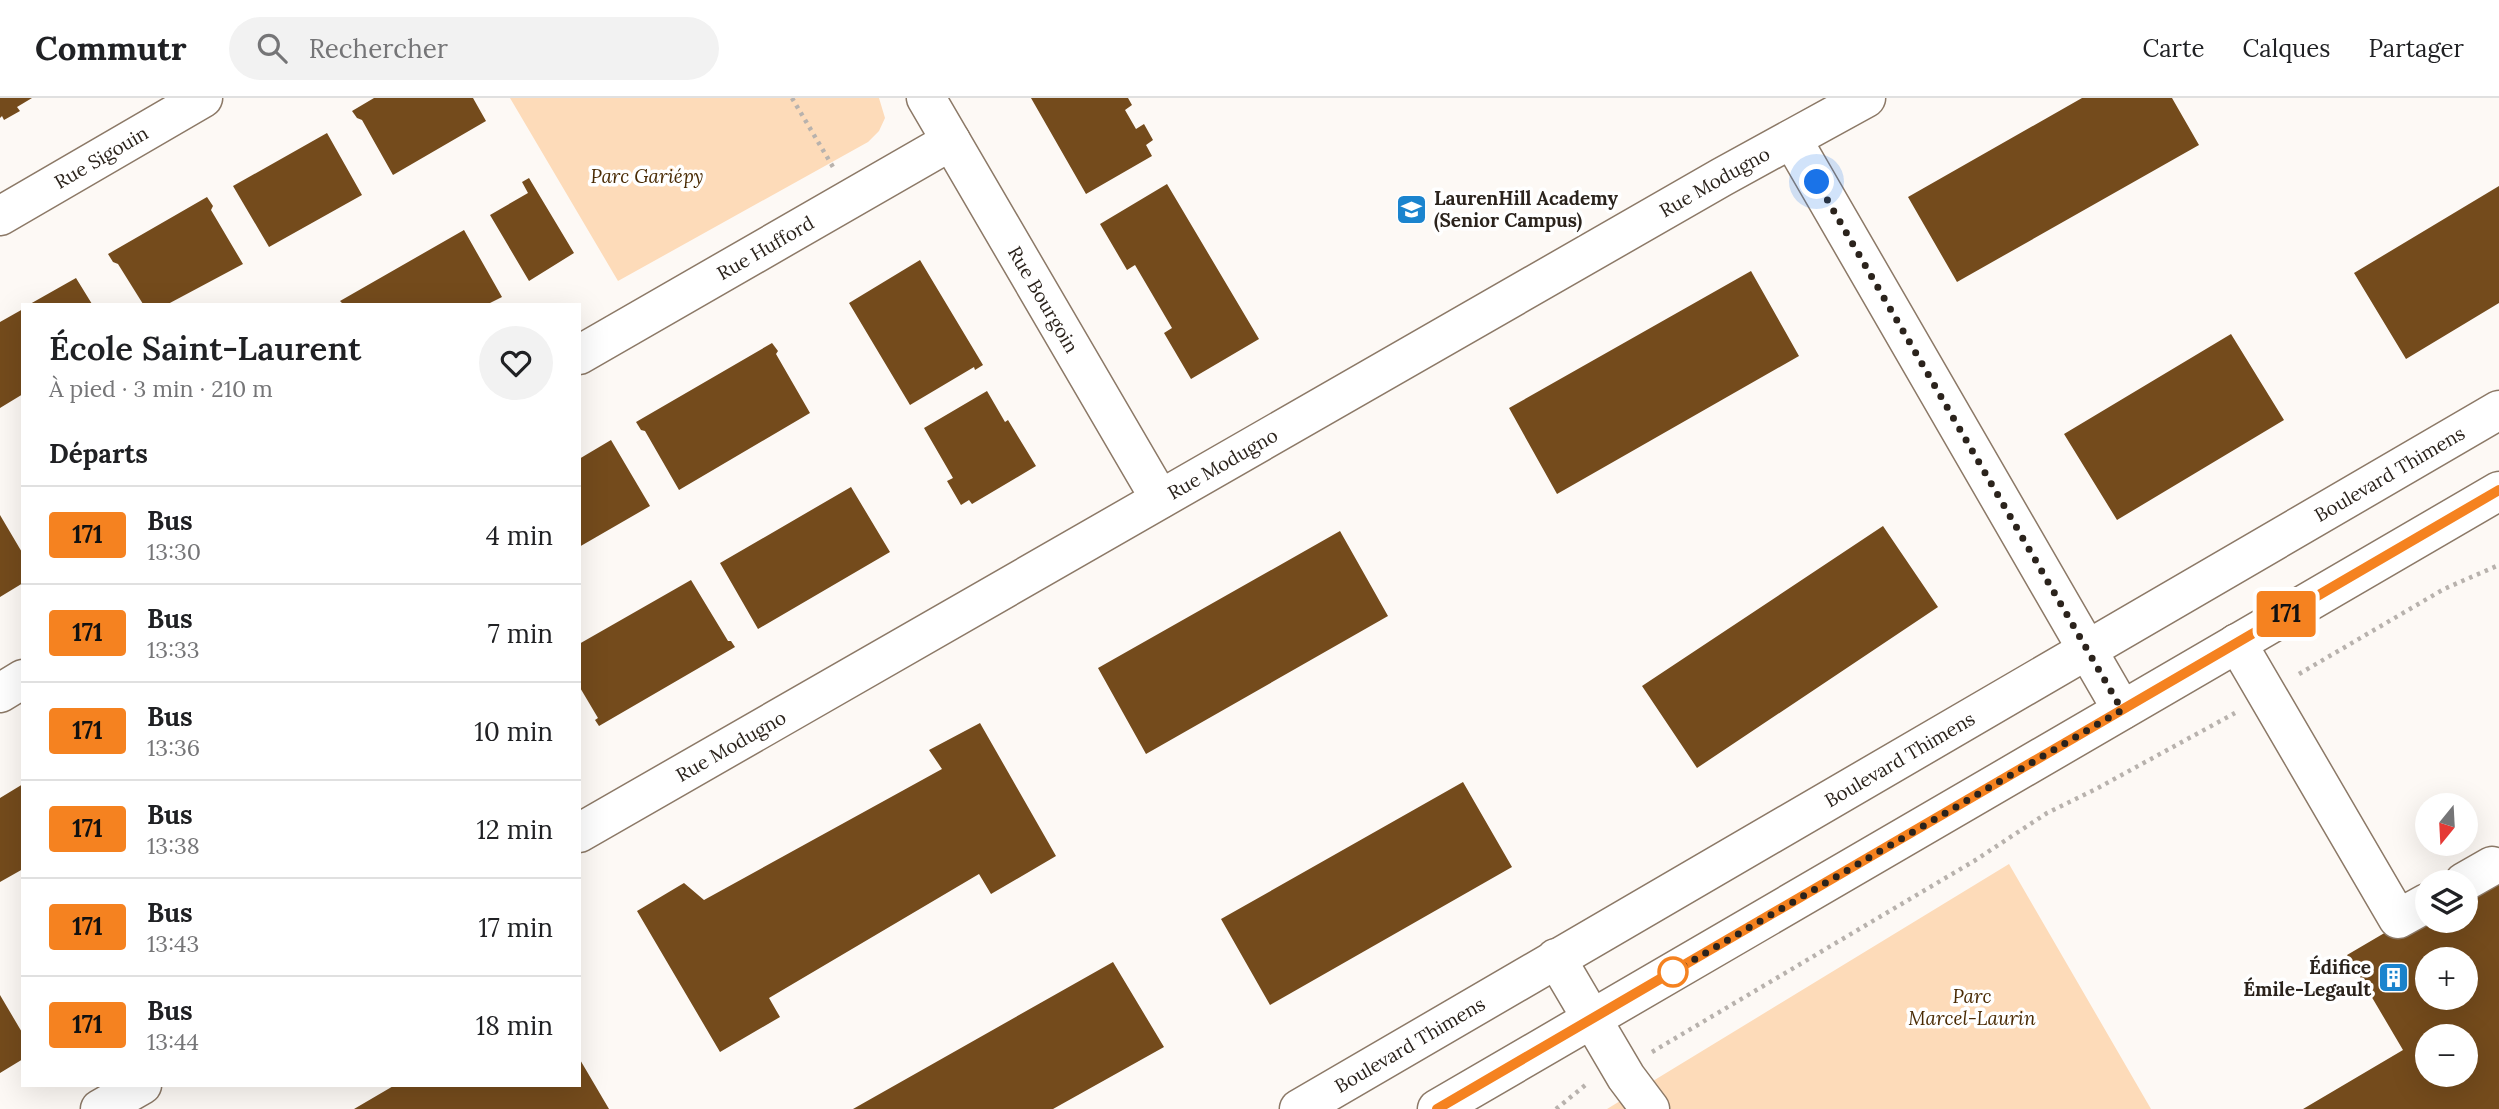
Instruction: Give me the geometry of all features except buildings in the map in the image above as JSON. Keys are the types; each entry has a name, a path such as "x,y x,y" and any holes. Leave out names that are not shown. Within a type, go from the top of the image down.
{"street":[{"name":"Rue Sigouin","path":"0,216 203,98"},
{"name":"Rue Bourgoin","path":"926,98 1160,499"},
{"name":"Rue Modugno","path":"581,832 1722,177 1866,98"},
{"path":"1793,139 2122,710"},
{"name":"Rue Hufford","path":"581,354 951,141"},
{"name":"Boulevard Thimens","path":"1299,1109 2499,410"},
{"path":"1437,1109 2499,491"},
{"path":"2237,643 2398,919 2415,910"},
{"path":"0,692 21,680"},
{"path":"1556,958 1626,1077 1650,1109"},
{"path":"100,1109 138,1087"}],"path":[{"path":"792,98 851,197"},
{"path":"2289,680 2444,589 2499,565"},
{"path":"1649,1054 1975,861 2039,818 2174,748 2244,707"},
{"path":"2033,807 2039,818"},
{"path":"1556,1109 1586,1084"}],"green space":[{"name":"Parc Gariépy","path":"510,98 879,98 885,118 879,131 868,142 618,281"},
{"name":"Parc Marcel-Laurin","path":"2009,864 2151,1109 1607,1109"}],"bus line":[{"name":"171","path":"1437,1109 2499,490"}],"place":[{"name":"LaurenHill Academy (Senior Campus)","path":"1411,209"},
{"name":"Édifice Émile-Legault","path":"2394,978"}],"route":[{"path":"1673,972 2122,710 1817,182"}]}
